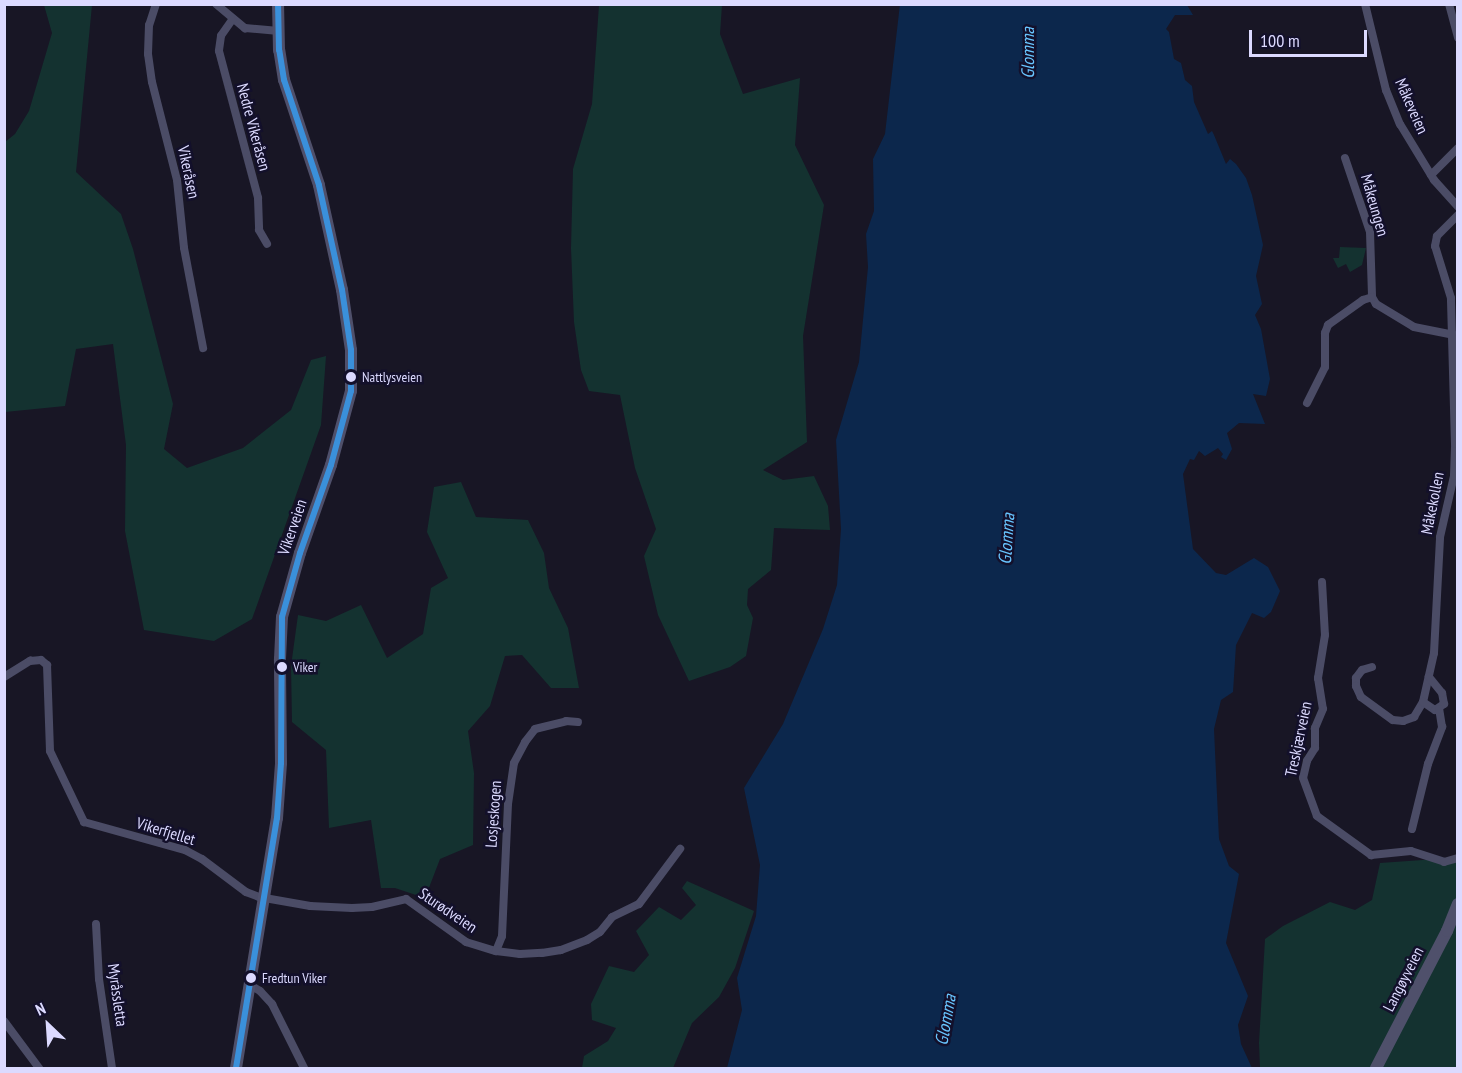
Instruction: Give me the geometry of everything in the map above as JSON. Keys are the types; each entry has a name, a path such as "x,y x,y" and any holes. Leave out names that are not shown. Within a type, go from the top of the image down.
{"main road":[{"name":"Vikerveien","path":"236,1068 280,789 279,659 282,617 300,553 331,465 351,390 351,350 335,256 318,185 284,80 278,4"},
{"name":"Langøyveien","path":"1376,1068 1447,931 1458,904"}],"street":[{"name":"Vikeråsen","path":"156,4 149,25 148,54 152,82 177,180 184,248 203,348"},
{"path":"216,4 232,20 245,28 279,31"},
{"name":"Måkeveien","path":"1365,4 1386,90 1400,124 1431,175 1458,207"},
{"path":"1440,4 1448,4 1458,38"},
{"name":"Nedre Vikeråsen","path":"232,20 221,36 219,51 258,198 260,236 267,244"},
{"path":"1431,175 1458,148"},
{"name":"Måkeungen","path":"1345,158 1370,232 1372,297"},
{"name":"Måkekollen","path":"1423,702 1437,629 1440,537 1454,476 1454,335 1449,286 1435,246 1443,228 1458,215"},
{"path":"1307,403 1325,367 1325,333 1328,325 1364,300 1372,297 1376,304 1414,327 1454,335"},
{"name":"Treskjærveien","path":"1322,582 1326,635 1317,678 1323,709 1315,728 1314,750 1307,761 1303,778 1317,816 1371,855 1411,850 1444,862 1458,858"},
{"name":"Vikerfjellet","path":"4,677 30,661 41,660 47,665 50,751 84,822 185,850 202,859 246,892 264,898"},
{"path":"1372,667 1362,670 1356,678 1356,686 1361,697 1393,720 1403,721 1414,717 1423,702 1431,708 1438,709 1444,704 1444,697 1429,677"},
{"path":"1412,829 1428,764 1442,727 1438,709"},
{"name":"Losjeskogen","path":"496,951 502,936 508,797 514,763 535,729 566,721 578,722"},
{"name":"Sturødveien","path":"264,898 310,906 352,908 372,907 406,899 466,942 496,951 520,954 551,951 587,940 600,932 612,917 635,907 646,897 680,849"},
{"name":"Myråssletta","path":"96,924 99,979 112,1068"},
{"path":"250,985 260,991 272,1004 304,1068"},
{"path":"4,1021 39,1068"}],"green space":[{"path":"44,5 92,5 76,172 121,214 133,249 173,404 164,449 187,468 243,448 291,410 311,360 326,356 321,425 252,619 214,641 144,630 125,531 126,445 113,344 76,349 65,406 5,412 5,142 15,134 29,111 52,33"},
{"path":"599,5 722,5 720,34 743,94 800,78 795,145 824,205 803,336 807,442 763,470 783,480 814,476 828,506 830,530 774,528 771,570 748,589 747,605 753,618 746,656 730,667 689,681 658,615 644,556 656,529 635,468 620,395 589,391 581,370 574,322 571,248 573,169 592,104"},
{"path":"1340,247 1366,248 1362,265 1350,272 1346,264 1338,268 1333,258 1339,258"},
{"path":"461,482 476,517 528,520 544,553 549,588 568,628 579,688 551,688 522,655 505,656 490,706 468,731 474,773 473,845 440,859 425,898 395,888 381,888 371,820 329,828 326,750 292,722 291,666 298,615 326,621 361,605 387,658 423,634 431,588 448,578 427,532 434,487"},
{"path":"1457,856 1457,1068 1260,1068 1259,1043 1265,939 1283,926 1330,902 1355,910 1372,900 1380,863"},
{"path":"687,881 754,911 735,968 719,997 692,1023 673,1068 582,1068 584,1056 608,1041 616,1028 592,1020 591,1004 609,966 634,972 649,955 636,931 659,907 681,920 696,905 682,888"}],"water":[{"name":"Glomma","path":"900,4 1187,5 1193,15 1175,15 1166,29 1169,32 1174,59 1181,63 1185,80 1192,86 1194,102 1208,134 1212,131 1226,164 1230,159 1246,178 1263,245 1256,276 1262,304 1255,315 1261,329 1270,379 1266,396 1253,394 1265,424 1239,423 1227,433 1232,449 1226,460 1221,457 1223,454 1218,448 1205,456 1199,451 1194,460 1190,459 1183,474 1193,549 1216,573 1226,575 1254,558 1268,567 1280,591 1271,612 1264,618 1252,613 1236,645 1233,692 1221,700 1214,729 1219,839 1229,866 1239,874 1226,943 1248,996 1238,1025 1241,1044 1252,1068 727,1068 742,1010 737,978 756,916 760,865 744,788 783,724 823,629 837,585 841,529 836,440 859,362 868,267 866,234 874,211 873,159 885,134"}],"transit line":[{"path":"236,1068 277,818 281,763 282,617 300,553 331,465 351,391 351,350 342,290 319,185 284,80 279,50 278,4"}],"place":[{"name":"Nattlysveien","path":"351,377"},
{"name":"Viker","path":"282,667"},
{"name":"Fredtun Viker","path":"251,978"}]}
